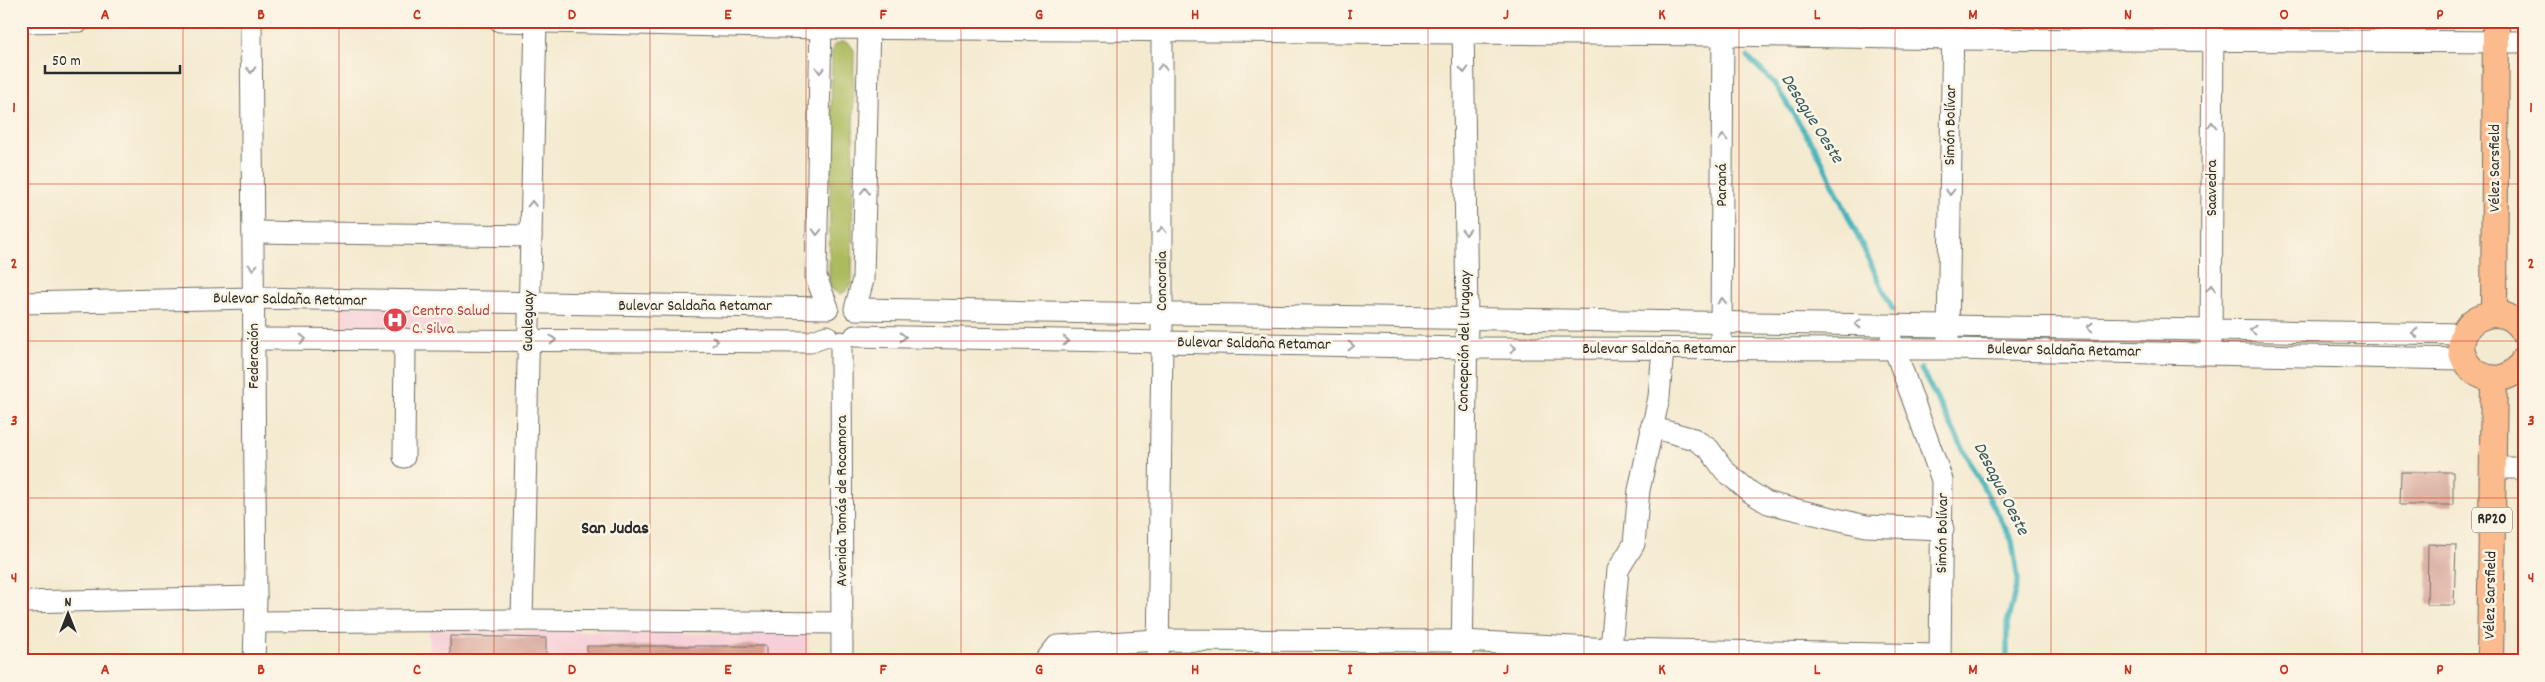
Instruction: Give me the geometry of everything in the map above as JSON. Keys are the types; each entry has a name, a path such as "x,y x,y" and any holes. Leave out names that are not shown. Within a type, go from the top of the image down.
{"main road":[{"name":"Vélez Sarsfield","path":"2495,31 2515,324"},
{"path":"2464,346 2476,319 2515,324"},
{"name":"RP20","path":"2464,346 2476,373 2515,369"},
{"name":"Vélez Sarsfield","path":"2490,661 2492,468 2515,369"}],"street":[{"path":"21,22 80,21"},
{"name":"Federación","path":"250,21 256,597 254,661"},
{"path":"500,21 821,25 2495,31 2524,42"},
{"name":"Gualeguay","path":"522,620 536,22"},
{"path":"821,25 816,277 828,308 822,322 841,338 861,323 856,309 863,280 869,24"},
{"name":"Concordia","path":"1158,661 1162,342 1162,26"},
{"name":"Concepción del Uruguay","path":"1462,651 1465,348 1467,319 1463,27"},
{"name":"Paraná","path":"1720,349 1723,28"},
{"name":"Simón Bolívar","path":"1948,349 1953,30"},
{"name":"Saavedra","path":"2211,354 2213,30"},
{"path":"253,232 531,236"},
{"name":"Bulevar Saldaña Retamar","path":"21,303 254,298 529,305 828,308 842,303 856,309 1721,324 1948,324 2211,329 2464,346"},
{"name":"Simón Bolívar","path":"1887,324 1893,351 1942,480 1943,528 1940,658"},
{"name":"Bulevar Saldaña Retamar","path":"254,339 810,342 841,338 1465,348 1893,351 1948,349 2211,354 2464,346"},
{"name":"Avenida Tomás de Rocamora","path":"841,338 842,661"},
{"path":"404,457 405,340"},
{"path":"1611,649 1618,570 1634,544 1639,490 1658,397 1663,349"},
{"path":"1651,427 1694,439 1709,449 1725,471 1750,492 1768,503 1866,526 1943,528"},
{"path":"2492,468 2524,468"},
{"path":"21,602 256,597"},
{"path":"256,622 522,620 842,623"},
{"path":"1045,661 1057,646 1158,640 1462,651 1611,649 1940,658"}],"shaded area":[{"name":"Centro Salud C. Silva","path":"341,306 449,308 448,334 341,332"},
{"path":"429,630 808,634 808,661 430,661"}],"green space":[{"path":"843,41 849,43 854,50 852,283 845,292 840,294 831,289 829,282 832,49 834,45"}],"building":[{"path":"2401,472 2453,472 2453,505 2400,505"},
{"path":"2428,544 2456,545 2454,605 2427,605"},
{"path":"450,636 546,638 546,661 450,661"},
{"path":"587,646 766,646 766,661 587,661"}],"waterway":[{"name":"Desague Oeste","path":"1748,57 1774,83 1819,155 1893,310"},
{"name":"Desague Oeste","path":"1921,369 2012,541 2018,579 2007,624 2007,661"}],"place":[{"name":"Centro Salud C. Silva","path":"395,320"}],"district":[{"name":"San Judas","path":"615,529"}]}
